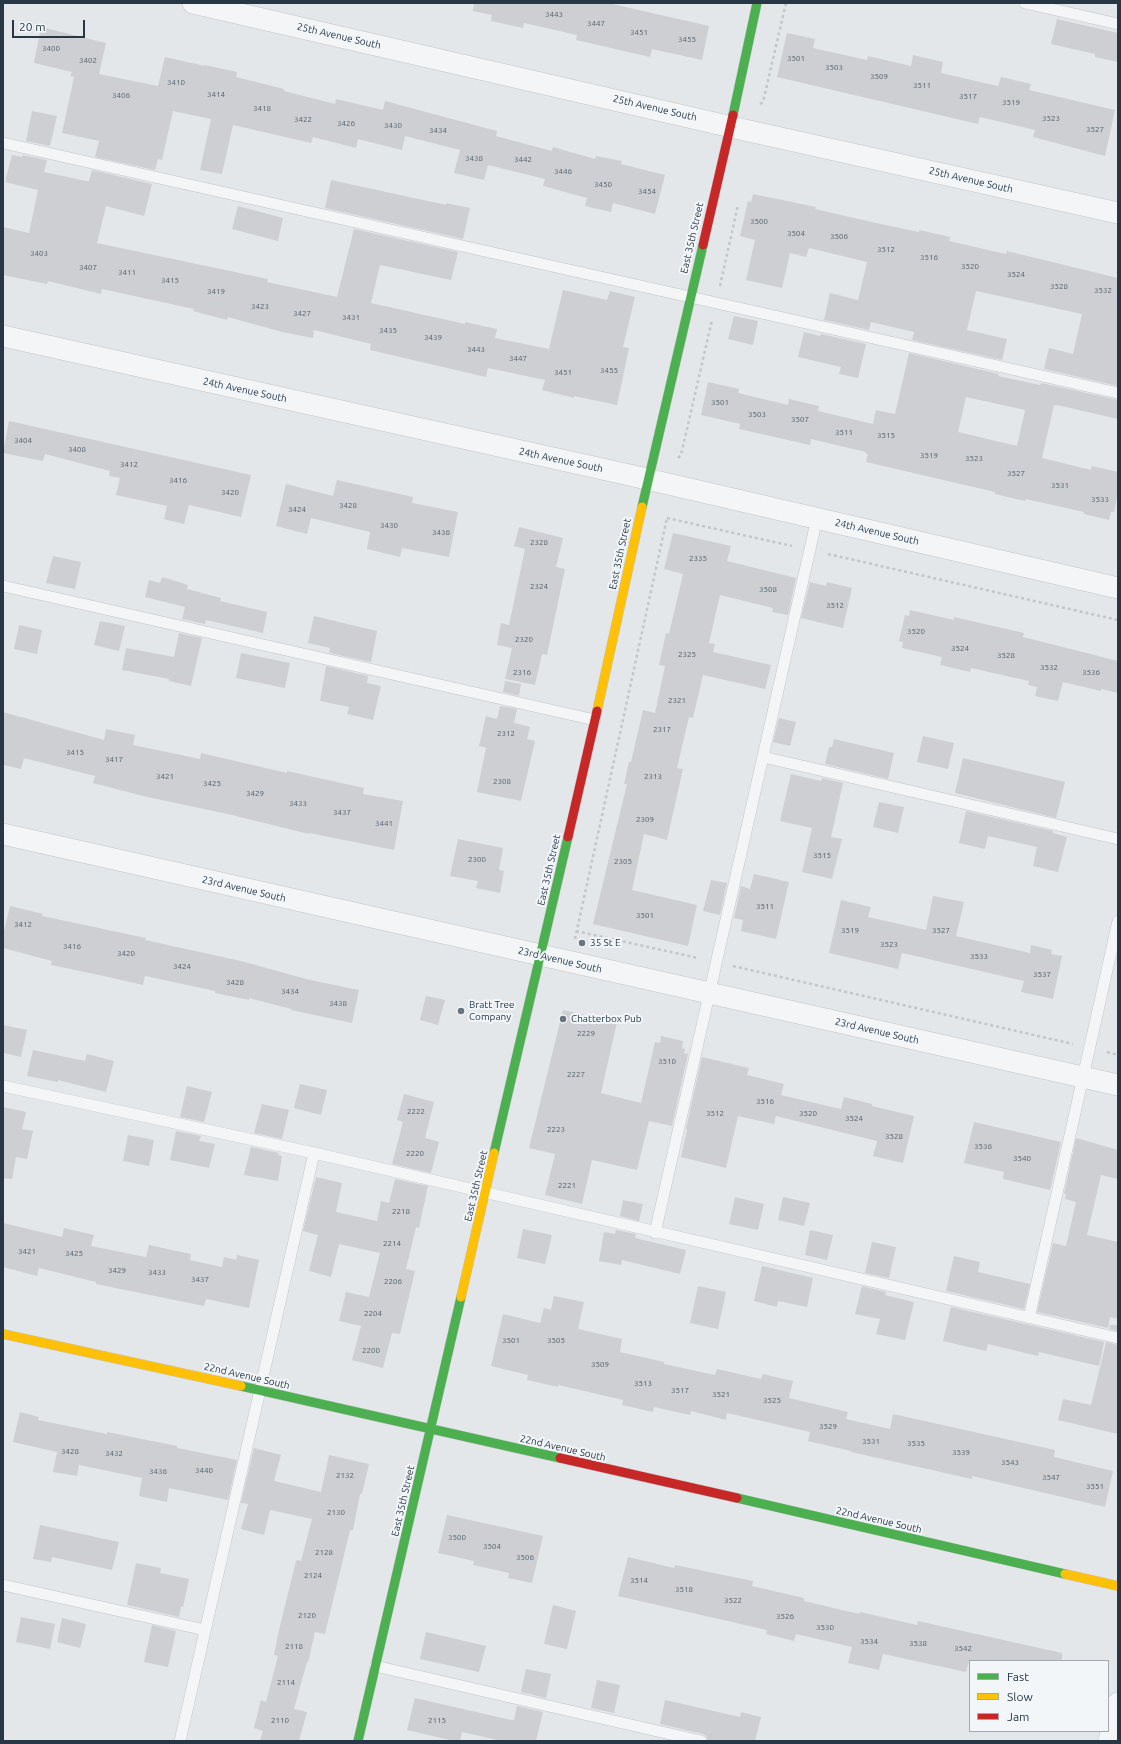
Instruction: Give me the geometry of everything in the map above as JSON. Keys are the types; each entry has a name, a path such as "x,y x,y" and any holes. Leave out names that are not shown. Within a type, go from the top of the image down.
{"street":[{"name":"25th Avenue South","path":"193,3 1118,213"},
{"name":"East 35th Street","path":"358,1741 595,720 689,297 730,126 757,3"},
{"name":"24th Avenue South","path":"3,336 648,479 1118,588"},
{"name":"23rd Avenue South","path":"3,834 1118,1085"},
{"name":"22nd Avenue South","path":"3,1334 431,1428 1118,1586"},
{"path":"1109,1741 1118,1702"}],"lane":[{"path":"1025,3 1118,24"},
{"path":"3,143 1118,393"},
{"path":"655,1233 764,757 816,518"},
{"path":"3,586 595,720"},
{"path":"764,757 1118,839"},
{"path":"1029,1318 1118,921"},
{"path":"3,1086 314,1153 655,1233 1118,1338"},
{"path":"180,1741 314,1153"},
{"path":"3,1585 205,1630"},
{"path":"376,1666 702,1741"}],"path":[{"path":"758,106 763,102 786,3"},
{"path":"574,940 667,518 664,512"},
{"path":"667,518 1118,620"},
{"path":"576,930 1118,1055"}],"building":[{"path":"474,3 608,3 709,26 702,60 652,49 650,57 576,40 577,35 524,23 523,28 491,21 492,15 473,11"},
{"path":"1057,19 1118,33 1118,62 1095,57 1095,54 1051,44"},
{"path":"41,27 106,43 99,74 158,86 165,57 237,72 236,77 335,104 336,99 383,110 385,101 497,131 496,136 552,151 553,147 595,159 596,156 622,161 621,164 665,175 655,214 613,203 611,212 585,206 587,198 543,186 545,179 488,165 484,180 454,173 460,150 405,136 402,150 358,139 356,148 313,137 311,143 233,125 222,174 200,170 211,119 173,111 162,160 158,159 155,170 95,157 99,141 62,133 74,77 70,76 72,72 34,63"},
{"path":"787,33 815,39 813,48 867,60 868,56 911,66 913,55 943,62 941,73 998,86 1001,77 1031,84 1029,90 1115,110 1105,156 1033,137 1035,130 980,117 978,124 777,77"},
{"path":"32,111 57,116 50,146 26,141"},
{"path":"12,155 22,157 23,155 47,160 44,172 86,181 89,181 92,170 152,184 144,216 106,206 97,243 268,279 267,282 337,297 354,229 458,252 451,280 380,265 371,303 465,324 465,322 497,329 495,338 549,349 563,290 607,300 610,291 635,297 623,347 629,348 617,405 574,396 574,398 542,390 545,380 488,368 486,377 370,350 371,344 314,330 313,338 282,332 228,317 227,320 193,311 194,309 102,289 101,294 48,281 47,284 3,275 3,227 29,233 38,190 5,182"},
{"path":"331,180 446,205 446,203 470,208 463,239 325,208"},
{"path":"753,194 816,207 815,209 876,223 950,237 949,241 1006,254 1007,251 1118,278 1118,386 1044,369 1049,348 1073,354 1082,314 976,291 967,330 1007,339 1002,360 912,340 914,332 871,322 869,330 824,320 830,293 858,300 867,262 809,248 806,257 790,253 782,288 746,280 755,240 740,236 748,201 751,202"},
{"path":"238,206 283,218 278,241 232,229"},
{"path":"734,316 758,321 753,345 728,339"},
{"path":"804,332 820,336 821,334 866,344 858,378 839,374 841,367 798,357"},
{"path":"909,353 999,374 998,376 1040,385 1041,383 1118,400 1118,419 1054,405 1042,458 1091,470 1092,466 1118,472 1118,493 1114,512 1111,512 1109,520 1084,514 1084,512 1026,499 1025,501 995,494 995,492 866,462 868,454 866,454 866,452 811,439 810,445 739,429 740,424 701,415 708,382 739,389 738,393 788,405 789,399 819,406 818,411 873,424 876,410 895,414","holes":["966,397 1025,410 1017,446 958,432"]},
{"path":"9,421 251,475 241,517 189,505 184,524 164,519 167,506 116,495 120,478 109,476 110,471 45,454 43,461 3,453"},
{"path":"337,480 413,497 412,503 458,512 449,557 402,548 400,557 367,549 370,532 311,518 307,534 276,526 286,484 333,496"},
{"path":"519,527 563,538 556,567 565,569 547,655 542,654 535,685 505,679 512,648 497,645 501,623 509,625 525,549 514,546"},
{"path":"673,533 731,546 727,561 796,578 788,615 772,612 773,608 720,595 709,643 715,644 713,652 771,665 765,689 703,675 693,718 689,717 677,768 683,769 667,840 644,834 632,890 697,905 688,946 593,924 627,784 624,784 629,762 631,762 643,710 655,713 665,666 659,665 666,633 669,634 683,574 664,569"},
{"path":"53,556 81,562 75,589 46,583"},
{"path":"162,577 188,585 187,589 221,598 220,601 267,612 263,633 206,620 205,624 182,619 185,607 145,597 149,580 160,583"},
{"path":"810,582 826,586 827,582 852,588 843,628 801,618"},
{"path":"910,610 954,620 954,617 1024,633 1023,637 1118,661 1118,693 1101,689 1101,691 1063,682 1058,701 1035,696 1037,687 1028,685 1029,681 971,668 970,672 940,665 942,657 902,648 903,642 899,641 905,615 909,616"},
{"path":"314,616 377,631 371,662 329,653 330,648 308,643"},
{"path":"100,621 125,626 119,651 94,645"},
{"path":"19,625 42,630 37,654 14,649"},
{"path":"179,633 202,638 191,686 169,681 169,679 122,670 126,648 174,657"},
{"path":"241,653 290,663 285,688 236,678"},
{"path":"326,666 368,676 367,683 381,686 373,720 347,714 349,707 320,701"},
{"path":"505,681 521,684 519,696 503,692"},
{"path":"500,706 517,709 514,723 530,727 527,739 535,741 521,801 477,792 486,748 479,746 486,716 497,719"},
{"path":"3,712 104,740 106,729 135,735 133,745 200,759 201,753 287,773 287,771 364,788 363,794 403,801 394,850 309,834 232,815 143,796 93,783 95,776 24,758 21,769 3,765"},
{"path":"779,718 796,722 790,746 773,742"},
{"path":"923,736 954,743 948,769 917,762"},
{"path":"834,739 894,753 888,779 825,764 829,747 832,747"},
{"path":"963,758 1065,782 1056,818 955,793"},
{"path":"791,774 821,781 822,778 843,783 831,837 842,839 832,879 802,872 812,828 780,821"},
{"path":"879,802 904,807 898,833 873,827"},
{"path":"966,811 1053,831 1053,833 1067,837 1058,872 1033,866 1037,847 988,836 985,849 959,843"},
{"path":"458,839 503,848 499,870 504,871 500,893 476,888 478,881 450,876"},
{"path":"754,874 789,882 776,939 741,931 743,920 734,918 741,886 750,889"},
{"path":"711,880 727,883 720,915 703,911"},
{"path":"933,896 964,902 956,936 1030,953 1031,945 1052,950 1051,954 1062,956 1053,999 1021,992 1024,981 902,953 898,969 829,953 841,900 871,907 868,917 926,930"},
{"path":"10,906 43,914 42,916 146,938 145,940 241,961 310,980 359,990 352,1023 291,1010 249,998 249,1000 215,993 215,991 145,976 143,985 51,965 52,961 3,948 3,935"},
{"path":"426,996 445,1000 438,1025 420,1020"},
{"path":"563,1010 617,1022 601,1093 641,1103 655,1042 660,1043 661,1036 683,1041 682,1048 685,1049 684,1053 688,1054 672,1126 649,1121 637,1170 592,1160 582,1204 545,1195 555,1154 529,1148"},
{"path":"3,1025 27,1030 21,1057 3,1053"},
{"path":"33,1050 85,1061 87,1054 114,1061 106,1092 58,1080 58,1082 27,1076"},
{"path":"702,1057 749,1068 747,1075 784,1084 781,1095 841,1109 844,1097 872,1104 872,1106 914,1116 903,1163 873,1156 877,1141 776,1116 774,1124 738,1116 726,1168 681,1157"},
{"path":"300,1084 327,1090 321,1115 294,1108"},
{"path":"187,1086 212,1092 204,1122 180,1117"},
{"path":"404,1094 434,1102 425,1138 439,1142 431,1173 392,1164 403,1122 397,1120"},
{"path":"262,1104 289,1110 282,1139 254,1133"},
{"path":"3,1107 26,1112 22,1129 33,1131 27,1159 16,1157 12,1179 3,1178"},
{"path":"974,1122 1061,1142 1050,1190 1003,1179 1004,1172 964,1163"},
{"path":"176,1131 201,1136 199,1141 215,1144 209,1168 170,1160"},
{"path":"128,1135 154,1140 149,1166 123,1161"},
{"path":"1076,1138 1118,1150 1118,1179 1101,1175 1087,1235 1118,1242 1118,1319 1110,1317 1108,1328 1037,1312 1053,1243 1066,1246 1076,1202 1065,1199 1066,1194 1064,1194"},
{"path":"251,1147 279,1153 278,1155 282,1156 278,1181 244,1175"},
{"path":"316,1177 342,1183 336,1212 377,1221 381,1201 389,1203 395,1179 428,1186 419,1228 416,1227 406,1269 415,1271 400,1334 392,1333 383,1368 352,1360 361,1326 339,1321 346,1292 369,1297 380,1253 339,1244 331,1277 309,1271 318,1235 303,1231"},
{"path":"735,1197 764,1204 758,1230 729,1224"},
{"path":"783,1197 810,1203 804,1226 778,1220"},
{"path":"623,1200 643,1204 639,1221 620,1216"},
{"path":"3,1223 62,1237 64,1228 94,1235 91,1246 146,1257 149,1245 191,1254 190,1260 222,1267 224,1257 236,1260 237,1255 259,1260 249,1308 206,1299 204,1306 96,1284 96,1282 39,1268 37,1276 3,1267"},
{"path":"523,1229 552,1235 545,1264 517,1258"},
{"path":"616,1230 636,1234 635,1238 686,1250 680,1274 622,1260 621,1265 599,1261 604,1232 615,1234"},
{"path":"810,1230 833,1235 827,1260 805,1255"},
{"path":"872,1242 896,1247 889,1278 865,1273"},
{"path":"954,1256 980,1262 978,1272 1030,1284 1024,1309 946,1291"},
{"path":"762,1266 813,1278 807,1307 778,1301 777,1307 754,1301"},
{"path":"698,1286 726,1292 718,1329 690,1323"},
{"path":"862,1286 886,1292 885,1295 914,1302 905,1340 876,1334 880,1319 855,1314"},
{"path":"554,1296 584,1302 578,1329 622,1339 620,1352 664,1362 664,1364 715,1375 717,1369 761,1379 763,1374 793,1381 789,1398 848,1412 846,1419 890,1429 893,1414 1055,1450 1054,1457 1113,1471 1105,1507 972,1476 972,1479 851,1452 808,1441 810,1432 727,1413 726,1420 691,1411 690,1415 654,1407 653,1412 622,1405 623,1400 558,1385 558,1387 527,1380 528,1375 491,1366 503,1314 540,1323 544,1308 551,1310"},
{"path":"951,1307 1104,1342 1099,1366 1039,1352 1038,1356 988,1344 986,1351 943,1341"},
{"path":"1110,1325 1118,1325 1118,1331 1109,1329"},
{"path":"1106,1342 1118,1345 1118,1434 1058,1420 1063,1399 1091,1405"},
{"path":"20,1412 39,1417 38,1420 177,1446 177,1448 237,1460 228,1500 169,1488 167,1502 139,1496 142,1478 79,1465 77,1476 53,1472 57,1452 13,1442"},
{"path":"254,1448 281,1455 274,1481 321,1492 329,1455 369,1464 362,1494 360,1494 353,1530 350,1530 325,1634 315,1632 308,1663 307,1662 294,1709 307,1712 299,1741 260,1741 263,1731 254,1728 261,1700 266,1702 278,1656 274,1655 279,1630 296,1561 301,1561 312,1519 270,1510 264,1535 241,1529 248,1504 241,1503"},
{"path":"447,1515 543,1536 532,1583 508,1578 509,1573 473,1565 474,1561 438,1553"},
{"path":"40,1525 119,1542 112,1570 52,1557 51,1562 33,1559"},
{"path":"628,1557 674,1568 675,1565 753,1581 752,1586 804,1598 804,1601 859,1614 860,1612 917,1625 918,1621 1062,1653 1062,1660 969,1660 966,1672 883,1654 879,1670 848,1663 852,1647 796,1634 794,1641 766,1634 767,1630 618,1596"},
{"path":"136,1563 161,1568 160,1573 189,1579 183,1607 181,1606 179,1617 127,1605"},
{"path":"553,1605 576,1611 567,1649 544,1644"},
{"path":"21,1617 55,1624 50,1649 16,1642"},
{"path":"62,1618 86,1624 80,1648 57,1642"},
{"path":"152,1625 176,1631 168,1667 144,1662"},
{"path":"426,1632 486,1646 479,1672 420,1659"},
{"path":"526,1669 551,1674 546,1698 521,1692"},
{"path":"597,1680 620,1685 614,1713 591,1708"},
{"path":"415,1698 511,1720 514,1720 517,1706 543,1712 536,1741 502,1741 462,1732 460,1741 454,1741 407,1730"},
{"path":"665,1700 740,1717 741,1712 761,1717 755,1741 708,1741 706,1736 703,1734 660,1724"}],"traffic: fast":[{"path":"733,115 757,3"},
{"path":"642,507 703,245"},
{"path":"494,1153 568,837"},
{"path":"358,1741 461,1297"},
{"path":"241,1386 560,1458"},
{"path":"737,1498 1065,1574"}],"traffic: slow":[{"path":"597,711 642,507"},
{"path":"461,1297 494,1153"},
{"path":"3,1334 241,1386"},
{"path":"1065,1574 1118,1586"}],"traffic: jam":[{"path":"703,245 733,115"},
{"path":"568,837 597,711"},
{"path":"560,1458 737,1498"}],"place":[{"name":"35 St E","path":"582,943"},
{"name":"Bratt Tree Company","path":"461,1011"},
{"name":"Chatterbox Pub","path":"563,1019"}]}
